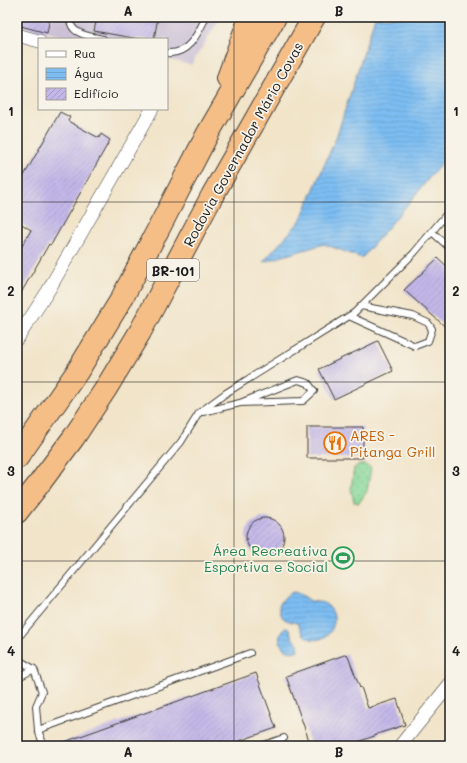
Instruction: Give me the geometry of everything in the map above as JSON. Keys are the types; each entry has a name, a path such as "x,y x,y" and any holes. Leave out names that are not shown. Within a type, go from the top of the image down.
{"highway":[{"path":"207,135 250,17"},
{"name":"BR-101","path":"17,458 77,372 121,300 207,135 275,17"},
{"name":"Rodovia Governador Mário Covas","path":"17,512 74,437 105,390 140,332 212,196 314,17"}],"street":[{"path":"17,35 38,41"},
{"path":"17,339 48,291 151,110"},
{"path":"400,746 450,684"}],"lane":[{"path":"70,17 71,25 76,31 87,36 98,38"},
{"path":"168,53 180,51 190,44 197,35 206,17"},
{"path":"17,639 181,442 200,413 226,393 354,313 414,253 450,210"},
{"path":"432,232 450,248"},
{"path":"349,316 415,346 428,341 432,329 428,323 413,316 361,306"},
{"path":"200,413 240,403 298,380 308,383 314,391 303,401 240,403"},
{"path":"17,448 38,429"},
{"path":"38,730 250,653"},
{"path":"17,659 34,669 42,692 36,706 38,730 44,746"},
{"path":"17,678 34,669"},
{"path":"261,746 284,738"}],"shaded area":[{"path":"17,17 221,17 191,65 168,59 168,38 71,38 17,25"}],"green space":[{"path":"359,465 366,465 371,468 367,491 359,503 354,502 351,489 354,468"}],"water":[{"path":"375,17 450,17 450,152 362,258 324,244 263,262 300,221 336,138"},
{"path":"294,592 311,601 324,603 333,613 333,627 324,638 317,640 310,639 303,634 297,623 286,620 282,616 279,605 287,595"},
{"path":"286,628 289,629 293,639 298,644 298,650 293,652 288,651 281,645 280,636 282,631"}],"building":[{"path":"17,17 50,17 47,33 17,25"},
{"path":"97,17 158,17 154,38 132,38 94,31"},
{"path":"60,112 70,117 68,121 99,138 101,134 110,140 51,245 49,244 17,300 17,255 31,230 17,221 17,188"},
{"path":"438,258 450,269 450,331 404,290"},
{"path":"378,341 393,371 334,399 319,369"},
{"name":"ARES - Pitanga Grill","path":"307,427 363,427 363,458 307,458"},
{"path":"261,518 269,518 279,523 283,530 283,544 279,551 269,556 261,556 251,551 249,548 246,541 246,533 251,523 254,521"},
{"path":"347,654 368,708 397,699 405,725 347,746 311,746 286,676"},
{"path":"256,673 276,728 225,746 56,746 56,745"}],"place":[{"name":"ARES - Pitanga Grill","path":"335,443"},
{"name":"Área Recreativa Esportiva e Social","path":"343,558"}]}
